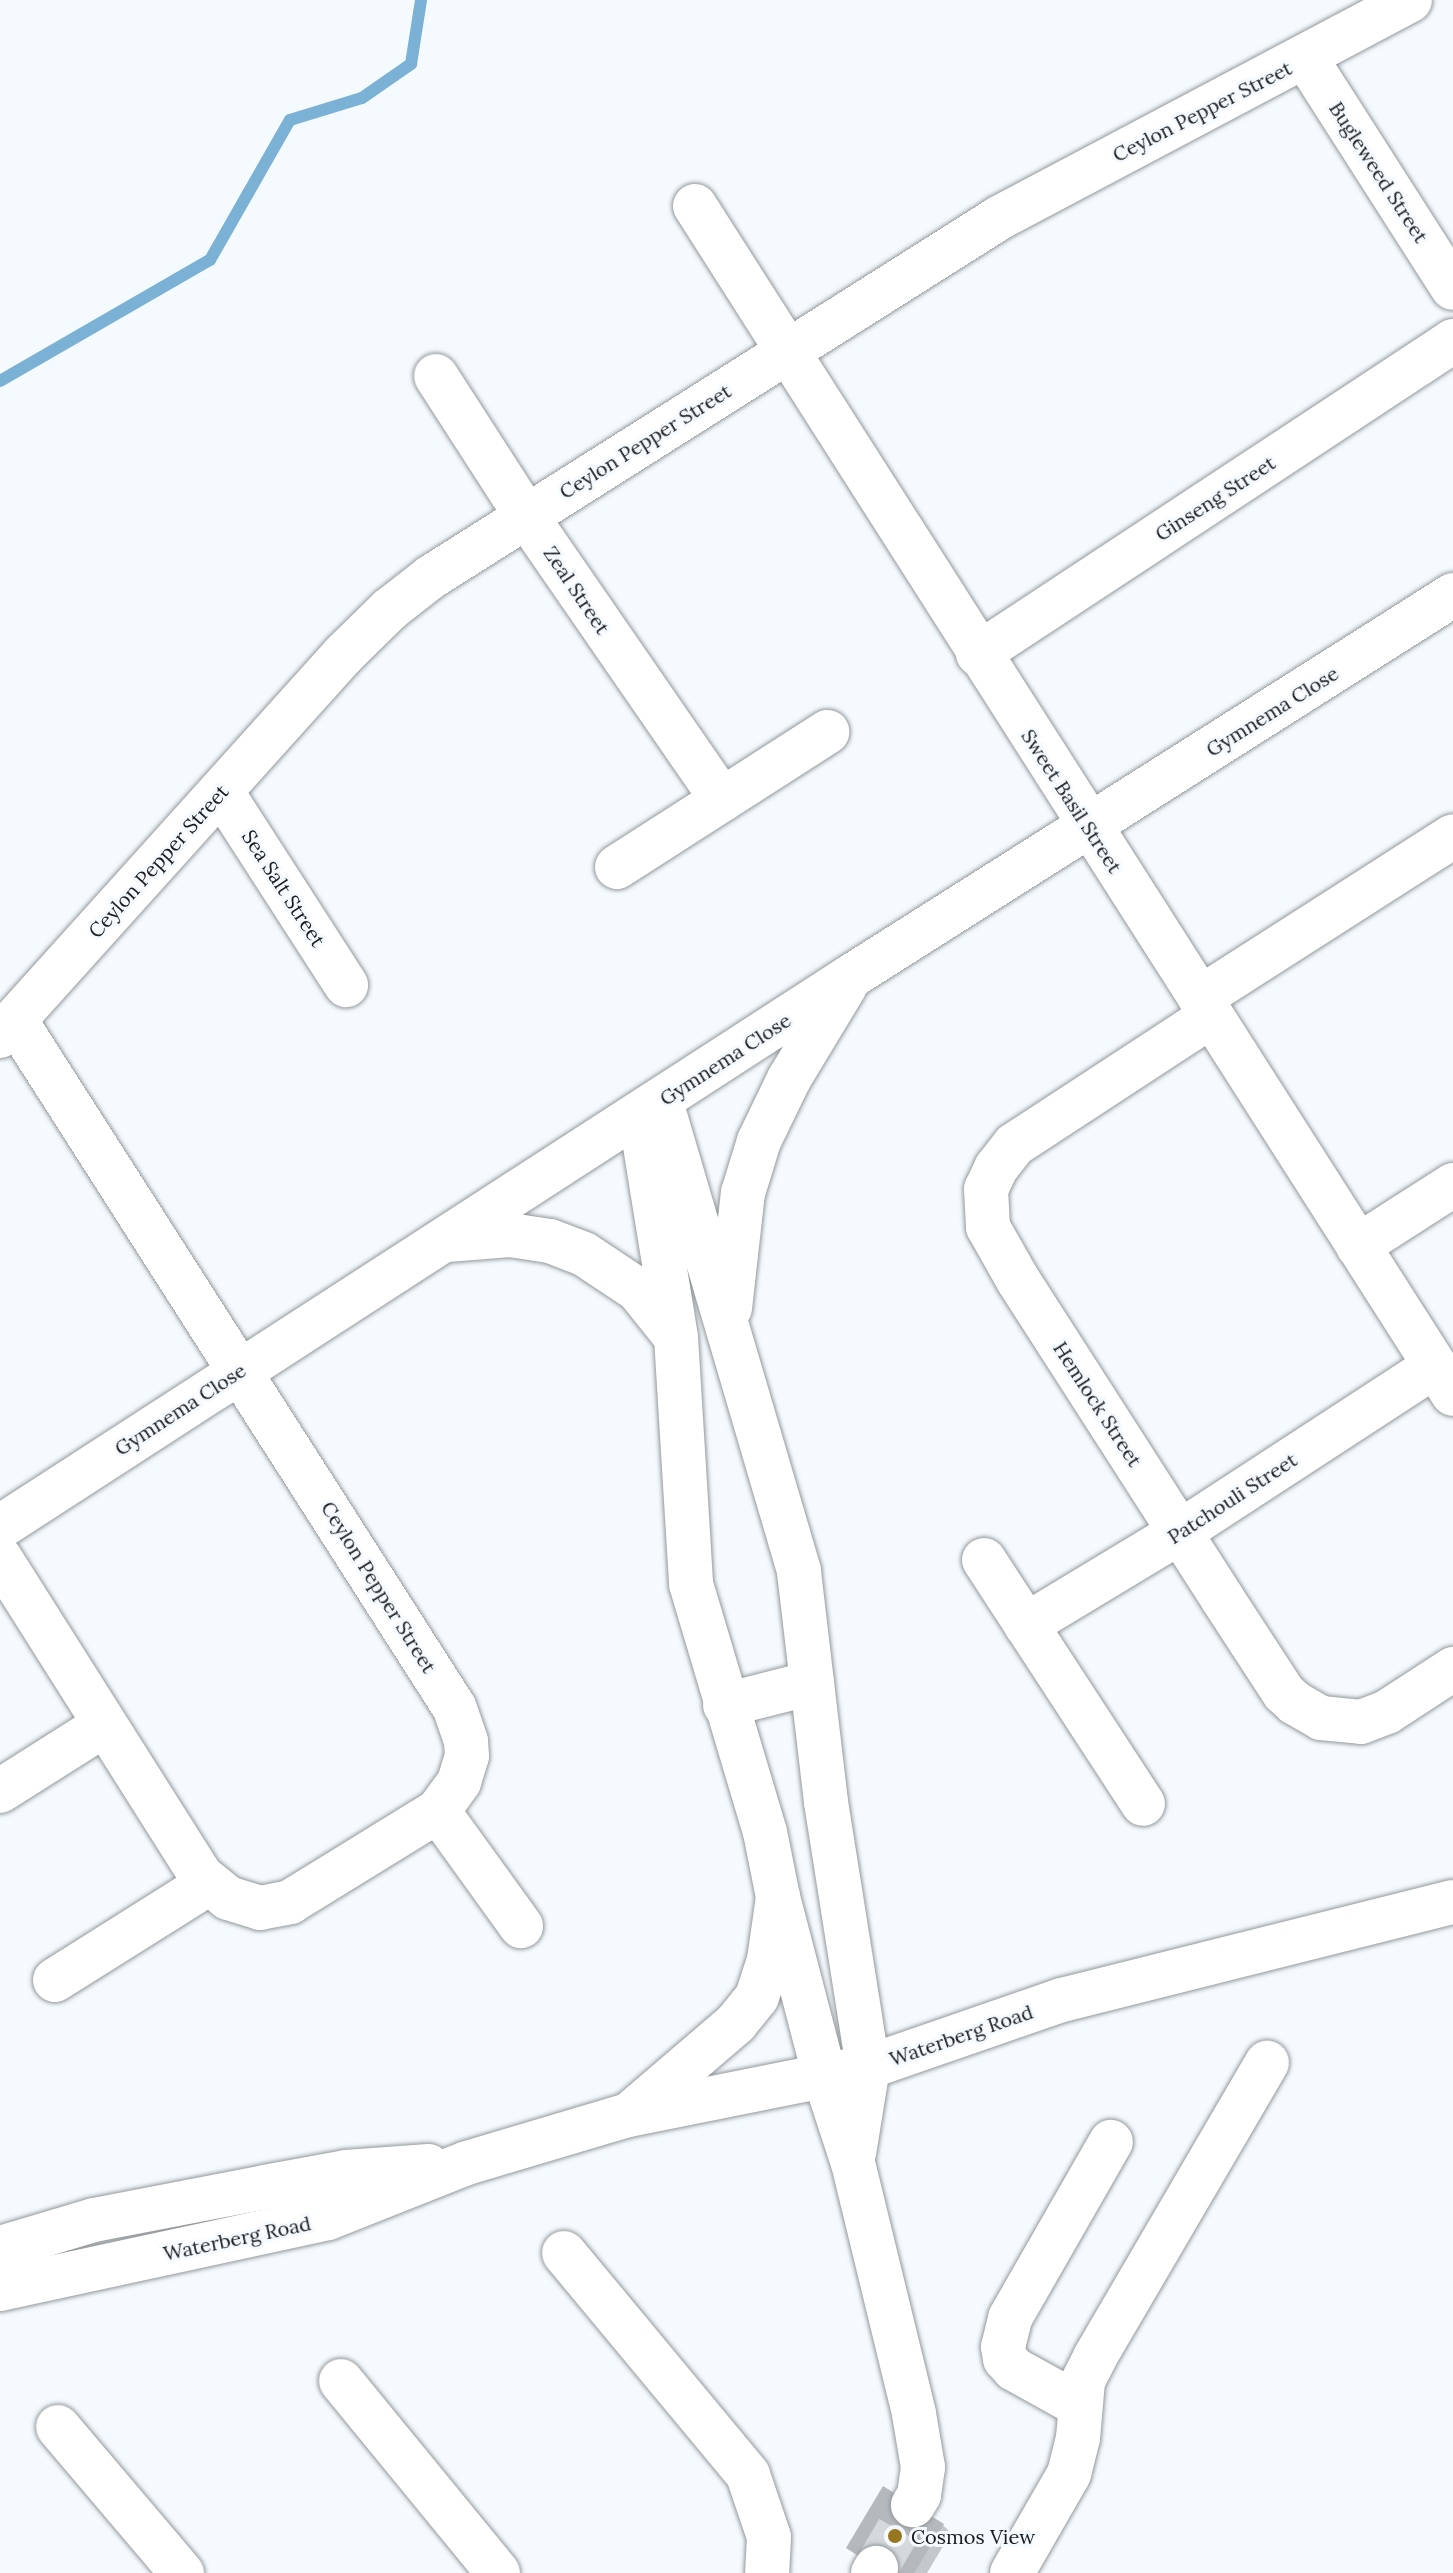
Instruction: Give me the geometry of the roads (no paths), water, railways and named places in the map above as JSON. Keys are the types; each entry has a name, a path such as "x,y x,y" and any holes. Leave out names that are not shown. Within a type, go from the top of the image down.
{"street":[{"name":"Ceylon Pepper Street","path":"0,1558 104,1725 209,1883 242,1905 260,1908 290,1902 438,1811 459,1782 467,1756 462,1725 454,1707 239,1372 7,1028 343,655 390,609 431,577 525,514 597,474 999,218 1410,0"},
{"name":"Bugleweed Street","path":"1305,57 1453,288"},
{"name":"Sweet Basil Street","path":"695,206 1444,1380"},
{"name":"Ginseng Street","path":"978,654 1453,341"},
{"name":"Zeal Street","path":"436,376 525,514 722,800"},
{"name":"Gymnema Close","path":"0,1527 850,977 1453,595"},
{"path":"617,867 827,732"},
{"name":"Sea Salt Street","path":"221,791 346,985"},
{"name":"Hemlock Street","path":"1453,836 1025,1135 1005,1154 986,1189 986,1214 996,1241 1284,1693 1310,1714 1349,1722 1372,1718 1453,1669"},
{"path":"728,1337 743,1193 759,1141 789,1079 850,977"},
{"path":"650,1108 728,1337 799,1572 826,1802 868,2067 853,2163"},
{"path":"650,1108 676,1337 691,1584 765,1832 778,1897 825,2078 853,2163 923,2467 919,2495 913,2505"},
{"path":"1358,1246 1453,1185"},
{"path":"444,1240 510,1235 550,1241 584,1254 638,1290 676,1337"},
{"name":"Patchouli Street","path":"1026,1625 1444,1380"},
{"path":"984,1560 1143,1804"},
{"path":"725,1705 812,1683"},
{"path":"0,1791 104,1725"},
{"path":"438,1811 521,1926"},
{"path":"55,1980 209,1883"},
{"path":"628,2115 736,2023 757,1997 769,1960 778,1897"},
{"name":"Waterberg Road","path":"0,2289 328,2218 467,2163 628,2115 868,2067 1062,2000 1453,1902"},
{"path":"1012,2573 1069,2474 1078,2438 1083,2381 1095,2357 1267,2063"},
{"path":"1079,2405 1014,2369 1005,2359 1003,2347 1010,2318 1111,2142"},
{"name":"Waterberg Road","path":"0,2248 94,2220 320,2177 374,2168 467,2163"},
{"path":"564,2253 748,2475 769,2537 767,2573"},
{"path":"341,2381 498,2573"},
{"path":"58,2427 182,2573"}],"waterway":[{"path":"0,381 210,260 290,120 362,98 411,64 421,0"}],"tunnel":[{"path":"876,2568 913,2505"}],"place":[{"name":"Cosmos View","path":"895,2536"}]}
